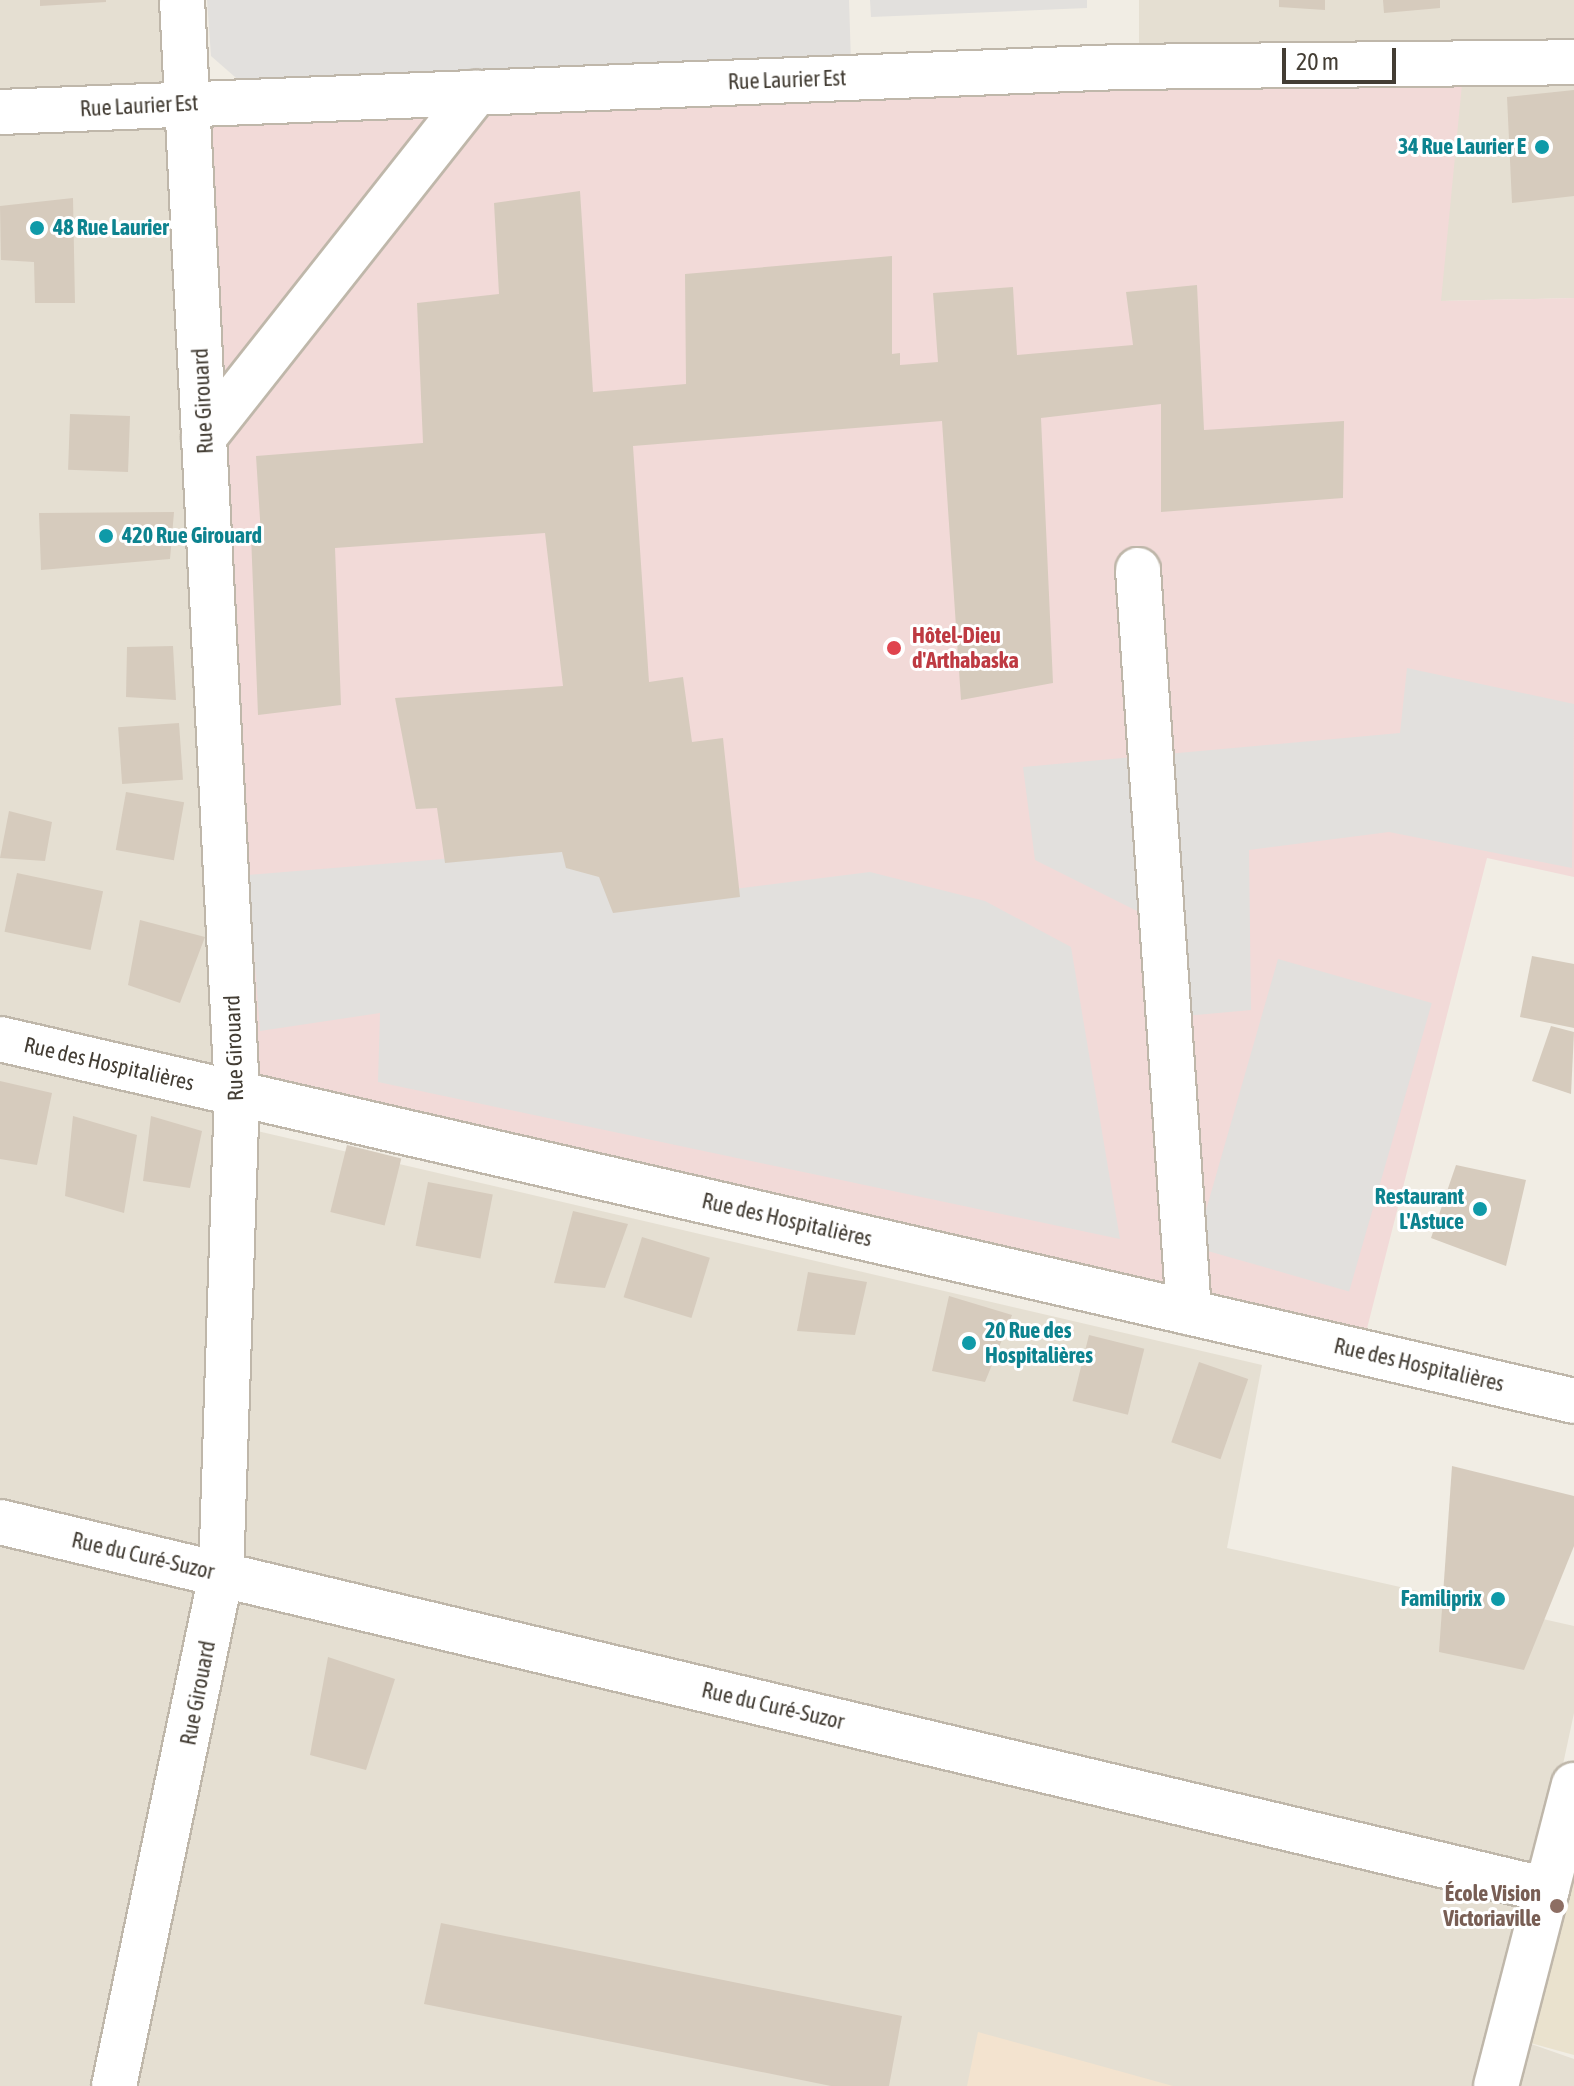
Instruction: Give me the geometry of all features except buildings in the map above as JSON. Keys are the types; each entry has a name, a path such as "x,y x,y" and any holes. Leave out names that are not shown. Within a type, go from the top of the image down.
{"street":[{"name":"Rue Girouard","path":"114,2086 221,1575 237,1093 182,0"},
{"name":"Rue Laurier Est","path":"0,112 1119,67 1574,62"},
{"path":"204,437 476,92"},
{"path":"1138,570 1189,1312"},
{"name":"Rue des Hospitalières","path":"0,1039 1574,1401"},
{"name":"Rue du Curé-Suzor","path":"0,1522 1547,1890"},
{"path":"1496,2086 1574,1785"}],"shaded area":[{"path":"0,0 161,0 219,1122 1262,1365 1227,1548 1574,1626 1574,1713 1505,2035 1574,2059 1574,2086 0,2086"},
{"path":"207,0 849,0 851,64 243,84 211,56"},
{"path":"870,0 1087,0 1087,8 871,17"},
{"path":"1139,0 1574,0 1574,298 1441,301 1139,66"},
{"name":"Hôtel-Dieu d'Arthabaska","path":"1465,53 1441,301 1574,298 1574,877 1487,858 1361,1352 237,1093 188,103"},
{"path":"1407,668 1574,704 1572,868 1389,832 1249,850 1251,1010 1185,1016 1181,933 1035,860 1023,767 1400,733"},
{"path":"564,849 594,863 613,904 870,872 985,901 1071,947 1120,1239 378,1082 380,1013 260,1031 248,875"},
{"path":"1278,959 1432,1003 1349,1291 1195,1247"},
{"name":"École Vision Victoriaville","path":"1574,1776 1574,2055 1505,2036"},
{"path":"978,2032 1173,2086 967,2086"}],"place":[{"name":"34 Rue Laurier E","path":"1542,147"},
{"name":"48 Rue Laurier","path":"37,228"},
{"name":"420 Rue Girouard","path":"106,536"},
{"name":"Hôtel-Dieu d'Arthabaska","path":"894,648"},
{"name":"Restaurant L'Astuce","path":"1480,1209"},
{"name":"20 Rue des Hospitalières","path":"969,1343"},
{"name":"Familiprix","path":"1498,1599"},
{"name":"École Vision Victoriaville","path":"1557,1906"}]}
